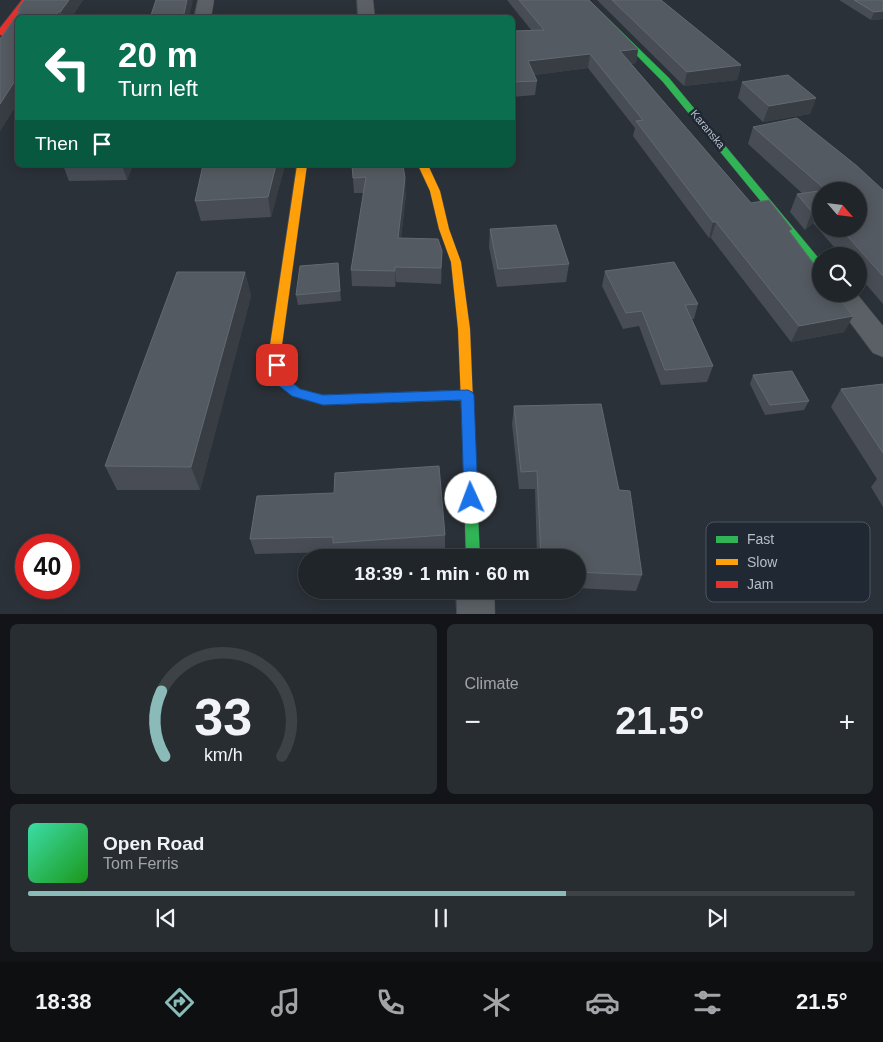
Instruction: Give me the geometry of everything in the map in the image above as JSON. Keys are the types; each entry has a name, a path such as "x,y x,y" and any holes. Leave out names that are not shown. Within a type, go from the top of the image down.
{"street":[{"path":"0,33 25,0"},
{"path":"203,15 206,0"},
{"path":"365,0 367,15"},
{"name":"Karanska","path":"585,0 666,80 812,257"},
{"path":"302,167 275,352 279,379 296,393 323,400 468,395"},
{"path":"424,167 435,191 444,230 456,262 464,329 468,395 473,549"},
{"path":"848,302 883,346"},
{"path":"475,599 476,614"}],"building":[{"path":"24,0 69,0 56,15 17,15 21,9 18,9"},
{"path":"156,0 187,0 184,15 151,15"},
{"path":"519,0 589,0 638,49 620,51 751,203 769,200 792,229 789,231 812,262 812,302 842,302 853,316 799,326 716,222 713,222 636,121 643,120 590,54 528,61 537,81 515,82 515,31 544,30"},
{"path":"612,0 661,0 741,65 687,72"},
{"path":"854,0 883,0 883,11 874,12"},
{"path":"15,18 15,81 0,104 0,39"},
{"path":"788,75 816,98 769,106 742,82"},
{"path":"797,118 857,166 883,190 883,276 867,258 867,247 857,247 849,238 868,238 868,182 817,182 753,127"},
{"path":"203,167 276,167 268,197 195,201"},
{"path":"352,167 403,167 405,178 398,238 438,239 442,251 441,268 395,267 395,271 351,270 366,177 353,178"},
{"path":"812,192 812,212 797,194"},
{"path":"556,225 569,264 498,269 490,229"},
{"path":"674,262 698,304 685,305 713,366 665,370 642,311 626,313 605,271"},
{"path":"338,263 340,291 296,295 300,266"},
{"path":"177,272 245,272 191,467 105,466"},
{"path":"792,371 809,401 770,405 753,375"},
{"path":"883,384 883,453 841,389"},
{"path":"601,404 619,490 630,491 642,575 586,572 586,549 541,549 537,471 521,472 514,406"},
{"path":"439,466 445,535 333,543 333,537 250,539 257,496 334,493 335,473"}],"traffic: fast":[{"path":"585,0 666,80 812,257"},
{"path":"279,378 296,393 323,400 467,395"},
{"path":"468,426 473,549"}],"traffic: slow":[{"path":"279,378 275,352 302,167"},
{"path":"424,167 435,191 444,229 456,262 464,329 468,426"}],"traffic: jam":[{"path":"0,33 25,0"}],"route":[{"path":"277,365 279,379 296,393 323,400 468,395 471,498"}]}
